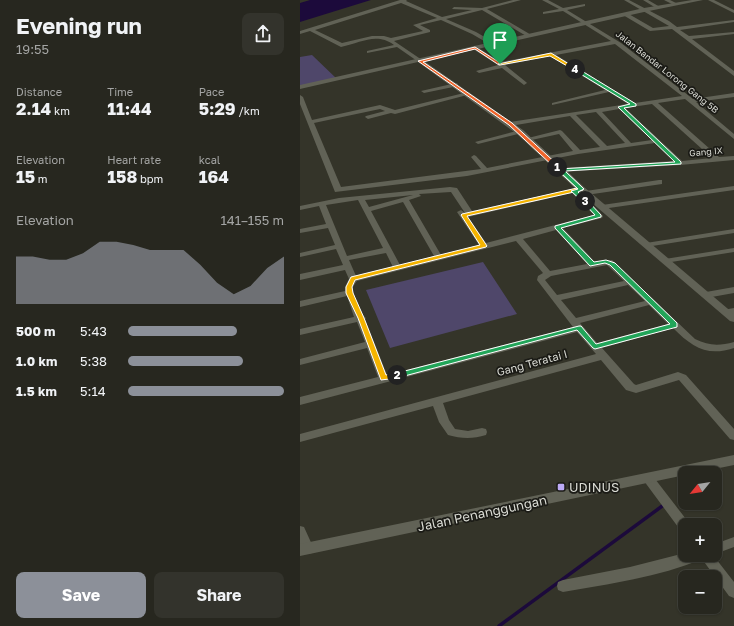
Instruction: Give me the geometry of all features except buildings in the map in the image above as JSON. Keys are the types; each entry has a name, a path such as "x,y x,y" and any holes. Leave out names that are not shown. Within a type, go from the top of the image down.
{"main road":[{"path":"300,88 625,14 700,0"},
{"path":"420,61 456,85 520,132 561,170 580,191 602,207 706,295 730,312 734,319"},
{"name":"Jalan Penanggungan","path":"304,550 734,460"}],"street":[{"path":"390,40 428,30 415,25 484,10 519,0"},
{"name":"Jalan Bandar Lorong Gang 5B","path":"544,0 564,9 588,23 615,42 689,99 734,137"},
{"path":"626,0 646,10 675,28 734,74"},
{"path":"645,0 658,7"},
{"path":"666,0 676,4"},
{"path":"710,0 734,12"},
{"path":"300,33 403,1 493,44"},
{"path":"545,13 582,5"},
{"path":"454,8 471,6 484,10 530,36"},
{"path":"625,14 652,30 734,21"},
{"path":"311,30 341,45 384,36 420,61"},
{"path":"687,38 734,33"},
{"path":"479,71 551,54 615,42"},
{"path":"369,52 397,46"},
{"path":"475,48 501,65 524,83"},
{"path":"551,54 634,105"},
{"path":"424,91 456,85"},
{"path":"554,104 610,90"},
{"path":"310,122 380,107 396,112 468,94"},
{"path":"510,124 653,102 734,95"},
{"path":"726,96 734,102"},
{"path":"300,97 338,190 486,171 578,152 657,141"},
{"path":"653,102 718,160"},
{"path":"621,107 680,163"},
{"path":"368,117 389,110"},
{"path":"597,110 630,145"},
{"path":"571,114 606,149"},
{"path":"725,130 734,128"},
{"path":"478,142 520,132"},
{"path":"527,138 560,132 578,152"},
{"path":"474,157 486,171"},
{"name":"Gang IX","path":"561,170 680,163 734,158"},
{"path":"467,214 580,191 658,182"},
{"path":"602,207 734,188"},
{"path":"300,208 321,203 446,189 467,214 484,246"},
{"path":"366,210 437,190"},
{"path":"384,379 361,318 349,293 349,287 353,279 518,238 599,216 580,191"},
{"path":"360,198 398,268"},
{"path":"405,200 438,257"},
{"path":"321,203 353,279"},
{"path":"300,231 330,225"},
{"path":"557,227 592,264"},
{"path":"646,244 734,231"},
{"path":"518,238 548,274"},
{"path":"300,255 339,246"},
{"path":"300,278 387,250"},
{"path":"666,261 734,250"},
{"path":"734,345 718,349 708,349 692,341 610,263 606,262 592,264 542,276 542,280 576,325 624,381 633,388 640,388 678,376 682,377 734,436"},
{"path":"556,298 631,282"},
{"path":"706,295 734,290"},
{"path":"300,304 349,293"},
{"path":"300,401 576,325 651,302"},
{"path":"300,332 361,318"},
{"path":"595,347 675,325"},
{"path":"300,362 370,344"},
{"name":"Gang Teratai I","path":"300,438 603,356"},
{"path":"437,402 444,422 452,432 468,435 482,432"},
{"path":"648,478 678,518"},
{"path":"300,531 304,550"},
{"path":"722,546 734,542"},
{"path":"563,586 619,576 678,561"},
{"path":"713,562 730,578 734,592"}],"shaded area":[{"path":"310,0 371,0 300,22 300,3"},
{"path":"312,55 337,79 300,87 300,57"},
{"path":"483,262 517,314 390,348 366,290"}],"waterway":[{"path":"499,626 665,504"}],"place":[{"name":"UDINUS","path":"561,487"}],"route":[{"path":"500,64 475,48 420,61 510,124 581,189 464,215 484,246 353,279 349,287 349,293 361,318 384,379 579,328 595,347 675,325 612,264 609,262 592,264 557,227 599,216 574,191 581,189 561,170 680,163 621,107 634,105 551,54 500,64"}]}
